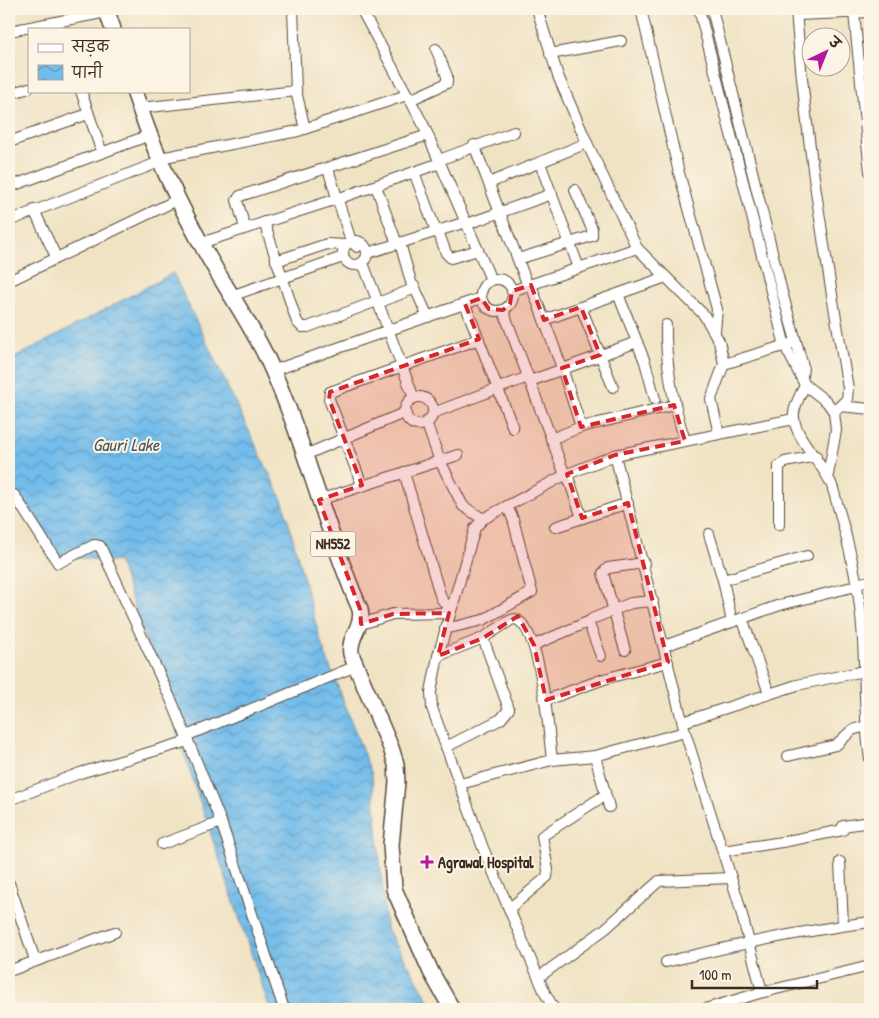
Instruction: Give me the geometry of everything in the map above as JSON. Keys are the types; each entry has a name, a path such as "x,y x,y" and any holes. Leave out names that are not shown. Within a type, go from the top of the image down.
{"highway":[{"path":"106,10 113,28"},
{"name":"NH552","path":"134,92 161,160 201,243 258,341 272,371 305,454 344,573 360,609 362,618 360,624"},
{"path":"360,624 350,646 356,666 396,764 397,782 391,845 394,889 431,972 452,1009"}],"street":[{"path":"293,9 296,91 305,129"},
{"path":"361,9 428,135 491,280"},
{"path":"536,9 550,54 587,144 637,248 704,315 715,331 722,349 724,364 711,399 719,434"},
{"path":"641,9 679,173 717,309 715,331"},
{"path":"699,9 785,346 794,368 803,381 826,402 837,409 870,409"},
{"path":"712,9 796,342 804,366 803,381 794,419 798,431 828,475 856,585 862,626 870,760"},
{"path":"15,30 106,10"},
{"path":"828,475 836,430 837,409 847,400 848,388 829,284 805,103 796,12 870,12"},
{"path":"854,13 870,172"},
{"path":"550,54 621,41"},
{"path":"9,221 161,160 305,129 409,98 447,83 447,76 436,49"},
{"path":"9,94 28,88"},
{"path":"140,108 296,91"},
{"path":"81,92 102,153"},
{"path":"10,139 88,114"},
{"path":"201,243 376,186 439,162 474,145 514,132"},
{"path":"9,188 150,135"},
{"path":"246,228 237,200 240,196 428,135"},
{"path":"489,183 587,144"},
{"path":"474,145 544,320 581,427"},
{"path":"540,163 579,268"},
{"path":"328,169 337,199 414,398"},
{"path":"414,172 446,253 451,258 478,250"},
{"path":"376,186 414,286 428,317"},
{"path":"518,259 590,238 593,233 575,190"},
{"path":"231,296 358,252 398,243 466,223 552,194"},
{"path":"9,281 180,199"},
{"path":"34,210 56,257"},
{"path":"264,222 297,322 302,327 308,327 409,292 414,286"},
{"path":"276,261 326,244 358,252"},
{"path":"512,291 637,248"},
{"path":"343,257 352,265 358,252"},
{"path":"544,320 666,277"},
{"path":"491,280 504,281 512,291 510,304 503,310 489,309 481,298 482,289 491,280"},
{"path":"618,294 649,374 655,399"},
{"path":"272,371 481,298"},
{"path":"465,304 513,428"},
{"path":"581,307 613,387"},
{"path":"503,310 582,518"},
{"path":"666,325 666,357 674,405 685,441"},
{"path":"362,485 329,398 330,392 479,339"},
{"path":"433,413 432,405 427,399 414,398 407,404 406,412 412,422 419,424 426,422 433,413 637,342"},
{"path":"724,364 796,342"},
{"path":"551,439 581,427 674,405"},
{"path":"305,454 406,412"},
{"path":"554,1009 483,848 434,716 431,700 438,656 471,536 483,519 566,475 615,455 794,419"},
{"path":"426,422 440,461 463,506 483,519"},
{"path":"319,500 458,455"},
{"path":"615,455 644,563 684,727 723,851 763,992"},
{"path":"780,525 779,466 785,462 816,456"},
{"path":"404,472 441,598 449,611"},
{"path":"9,492 15,496 58,564 94,545 100,546 187,738 221,822 284,1009"},
{"path":"555,527 628,503"},
{"path":"445,629 483,620 532,592 513,519 507,506"},
{"path":"709,534 723,580 732,622"},
{"path":"723,580 807,556"},
{"path":"625,650 603,577 605,570 644,563"},
{"path":"664,646 800,599 870,580"},
{"path":"534,645 630,603 653,601"},
{"path":"360,624 393,614 449,611"},
{"path":"742,618 769,693"},
{"path":"438,656 483,638 511,620 518,619 530,635 534,645 546,700 552,760"},
{"path":"590,621 601,656"},
{"path":"446,746 501,719 509,708 483,638"},
{"path":"546,700 604,679 668,662"},
{"path":"9,800 80,773 187,738 199,730 356,666"},
{"path":"460,784 552,760 595,756 684,727 769,693 864,671"},
{"path":"788,756 836,745 852,730 867,721"},
{"path":"595,756 609,808"},
{"path":"510,908 547,877 548,870 542,836 605,795"},
{"path":"162,844 221,822"},
{"path":"723,851 782,842 870,822"},
{"path":"840,862 843,925"},
{"path":"539,977 605,929 659,882 731,878"},
{"path":"9,883 35,960"},
{"path":"666,962 748,941 870,922"},
{"path":"9,971 115,932"},
{"path":"705,1009 763,992 870,966"}],"highlighted area":[{"path":"531,285 544,320 581,307 600,355 562,368 581,427 674,405 685,441 615,455 567,474 582,518 628,503 668,662 546,700 534,645 518,616 483,638 438,656 449,613 393,614 361,624 360,609 319,500 362,485 329,399 330,392 479,339 465,304 481,298 489,309 503,310 510,304 512,291"}],"water":[{"name":"Gauri Lake","path":"173,273 283,502 321,643 372,775 386,927 434,1009 270,1009 119,562 53,555 9,491 9,361"}],"place":[{"name":"Agrawal Hospital","path":"427,862"}]}
